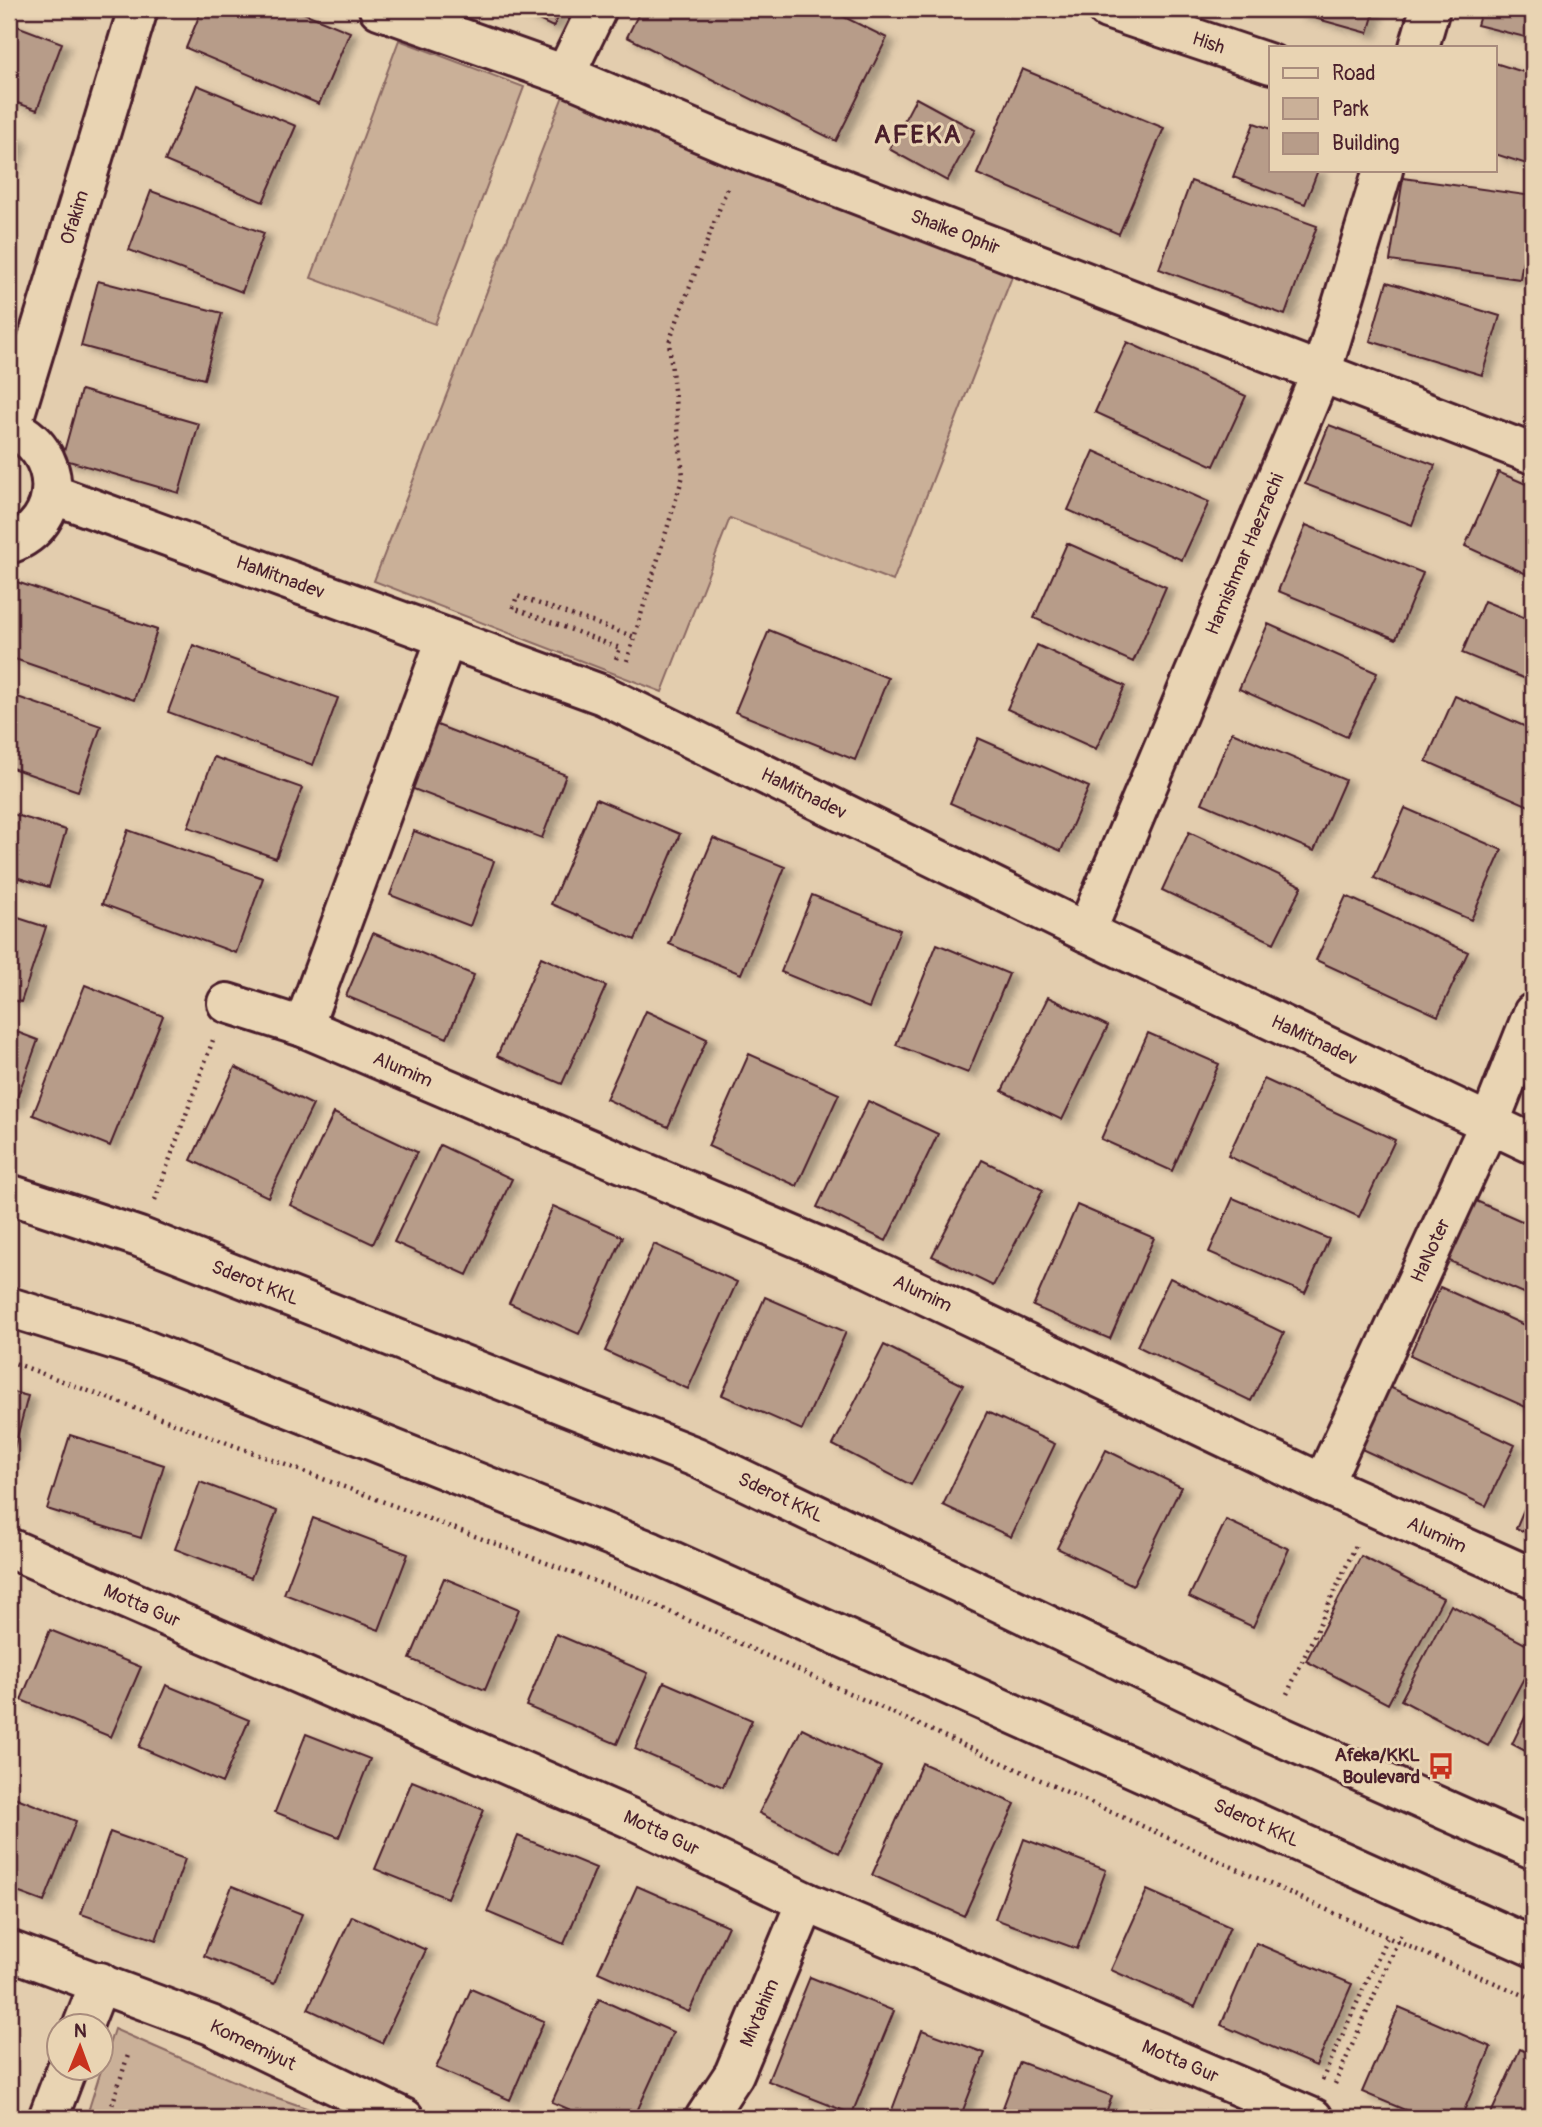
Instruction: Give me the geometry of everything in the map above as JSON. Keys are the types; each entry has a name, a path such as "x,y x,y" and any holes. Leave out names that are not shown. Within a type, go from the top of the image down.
{"street":[{"name":"Ofakim","path":"10,427 138,9"},
{"name":"Shaike Ophir","path":"379,9 565,75 742,150 1533,454"},
{"path":"565,75 597,9"},
{"name":"Hish","path":"1108,9 1269,63"},
{"path":"1419,46 1430,9"},
{"name":"Hamishmar Haezrachi","path":"1086,932 1321,373 1382,172"},
{"path":"9,544 26,536 39,525 48,510 52,494 52,477 43,453 26,435 10,427"},
{"name":"HaMitnadev","path":"52,494 603,695 1086,932 1533,1144"},
{"path":"303,1027 446,639"},
{"name":"Alumim","path":"227,1003 303,1027 869,1268 1323,1484 1533,1578"},
{"name":"HaNoter","path":"1323,1484 1489,1124 1533,1013"},
{"name":"Sderot KKL","path":"9,1194 139,1237 696,1457 1271,1732 1533,1849"},
{"name":"Sderot KKL","path":"9,1307 135,1346 652,1552 1533,1947"},
{"name":"Motta Gur","path":"9,1548 632,1819 806,1902 1317,2109"},
{"name":"Mivtahim","path":"705,2118 734,2074 806,1902"},
{"name":"Komemiyut","path":"9,1950 211,2025 404,2118"},
{"path":"89,2011 100,1982"},
{"path":"48,2118 61,2082"}],"path":[{"path":"635,637 517,596 513,608 621,648 615,662 625,666 635,637 683,476 668,342 742,150"},
{"path":"156,1198 227,1003"},
{"path":"9,1361 637,1597 1398,1942 1533,1999"},
{"path":"1289,1690 1373,1507"},
{"path":"1317,2109 1418,1896"},
{"path":"1317,2109 1387,1937"},
{"path":"108,2118 128,2055"}],"green space":[{"path":"399,40 524,87 435,324 311,278"},
{"path":"563,96 789,186 1015,269 893,581 730,518 662,692 374,581"},
{"path":"116,2030 252,2089 335,2118 86,2118 97,2082 116,2082"}],"building":[{"path":"202,9 294,9 350,32 319,104 186,48"},
{"path":"516,9 563,9 553,27"},
{"path":"641,9 828,9 887,38 836,141 627,37"},
{"path":"1297,9 1375,9 1368,33 1296,13"},
{"path":"1482,9 1533,9 1533,39 1477,25"},
{"path":"9,23 62,43 37,110 9,100"},
{"path":"1496,63 1533,75 1533,166 1496,154"},
{"path":"1022,69 1164,128 1119,234 977,174"},
{"path":"197,85 296,126 263,202 165,161"},
{"path":"916,98 975,130 947,181 889,149"},
{"path":"1254,123 1269,128 1269,172 1317,172 1305,204 1233,177"},
{"path":"9,136 19,140 9,169"},
{"path":"1403,178 1533,196 1520,279 1390,261"},
{"path":"1191,181 1317,226 1285,315 1159,269"},
{"path":"151,191 264,233 242,292 129,250"},
{"path":"98,281 222,313 204,379 81,346"},
{"path":"1387,282 1500,316 1482,375 1370,341"},
{"path":"1127,342 1246,396 1214,466 1095,412"},
{"path":"81,390 199,424 179,493 62,459"},
{"path":"1329,425 1435,465 1412,525 1305,484"},
{"path":"1094,451 1209,502 1182,560 1068,510"},
{"path":"1498,472 1533,487 1533,577 1465,546"},
{"path":"1306,525 1423,573 1396,639 1278,591"},
{"path":"1067,543 1166,587 1133,662 1034,618"},
{"path":"14,581 157,630 134,700 9,657 9,598"},
{"path":"1484,601 1533,621 1533,682 1462,653"},
{"path":"1268,624 1377,673 1347,737 1239,689"},
{"path":"769,630 888,678 855,760 735,712"},
{"path":"193,645 338,698 313,765 168,712"},
{"path":"1037,645 1125,686 1096,749 1007,709"},
{"path":"9,694 101,726 78,791 9,767"},
{"path":"1455,696 1533,730 1533,797 1529,806 1426,761"},
{"path":"432,723 566,775 542,838 408,787"},
{"path":"1232,732 1345,780 1314,851 1202,803"},
{"path":"978,738 1089,787 1061,851 950,803"},
{"path":"214,757 302,788 276,858 188,827"},
{"path":"596,799 680,834 635,940 551,904"},
{"path":"1405,808 1502,850 1471,920 1374,878"},
{"path":"9,813 66,830 49,887 9,875"},
{"path":"128,830 263,878 236,953 102,904"},
{"path":"414,831 494,861 470,926 390,895"},
{"path":"1189,832 1302,886 1274,943 1162,890"},
{"path":"713,838 785,867 741,974 669,944"},
{"path":"812,895 900,930 869,1008 781,972"},
{"path":"1346,896 1468,952 1438,1016 1316,960"},
{"path":"9,915 46,927 21,1002 9,999"},
{"path":"373,933 474,975 447,1038 346,996"},
{"path":"937,944 1009,974 968,1073 896,1045"},
{"path":"541,957 606,986 562,1084 497,1056"},
{"path":"85,985 163,1016 110,1146 33,1115"},
{"path":"1048,997 1108,1026 1062,1120 1002,1091"},
{"path":"646,1011 707,1039 668,1127 606,1099"},
{"path":"9,1029 38,1040 14,1106 9,1104"},
{"path":"1148,1033 1219,1064 1172,1171 1101,1139"},
{"path":"749,1054 839,1094 797,1186 708,1146"},
{"path":"235,1067 313,1105 268,1197 191,1160"},
{"path":"1264,1079 1395,1140 1359,1217 1228,1156"},
{"path":"868,1101 938,1134 886,1241 817,1207"},
{"path":"334,1113 417,1152 373,1244 290,1205"},
{"path":"440,1145 512,1179 467,1275 394,1242"},
{"path":"982,1160 1043,1190 993,1286 932,1256"},
{"path":"1465,1196 1533,1226 1533,1297 1438,1256"},
{"path":"1233,1198 1329,1239 1305,1293 1209,1252"},
{"path":"1077,1205 1154,1238 1110,1339 1033,1306"},
{"path":"553,1206 623,1237 579,1334 509,1303"},
{"path":"654,1244 737,1282 688,1389 605,1351"},
{"path":"1170,1278 1284,1333 1251,1401 1137,1346"},
{"path":"1440,1287 1533,1329 1533,1402 1530,1409 1410,1355"},
{"path":"765,1297 846,1332 802,1430 722,1395"},
{"path":"884,1345 963,1385 911,1485 833,1445"},
{"path":"1385,1385 1515,1445 1486,1506 1357,1447"},
{"path":"9,1391 28,1396 9,1468"},
{"path":"987,1412 1055,1444 1011,1537 943,1505"},
{"path":"70,1435 164,1465 141,1538 47,1509"},
{"path":"1106,1450 1181,1487 1133,1585 1057,1548"},
{"path":"200,1482 277,1511 251,1578 175,1549"},
{"path":"1533,1488 1533,1536 1516,1528"},
{"path":"313,1518 408,1554 379,1630 284,1594"},
{"path":"1226,1520 1289,1549 1253,1627 1189,1597"},
{"path":"1361,1556 1443,1598 1388,1704 1306,1661"},
{"path":"444,1578 519,1609 485,1690 410,1659"},
{"path":"1451,1605 1533,1648 1533,1661 1488,1746 1401,1700"},
{"path":"50,1630 141,1667 111,1737 21,1700"},
{"path":"556,1634 648,1673 617,1744 526,1706"},
{"path":"664,1682 752,1720 723,1787 635,1749"},
{"path":"166,1685 249,1720 222,1783 139,1747"},
{"path":"1533,1701 1533,1755 1512,1744"},
{"path":"802,1728 881,1767 839,1853 759,1813"},
{"path":"306,1734 370,1759 339,1837 275,1812"},
{"path":"922,1763 1015,1804 964,1916 872,1875"},
{"path":"412,1781 484,1810 447,1898 375,1869"},
{"path":"9,1795 76,1821 44,1902 9,1889"},
{"path":"110,1832 185,1859 156,1940 81,1914"},
{"path":"518,1836 596,1868 564,1944 487,1912"},
{"path":"1024,1839 1106,1870 1077,1949 995,1919"},
{"path":"232,1886 302,1914 274,1984 204,1956"},
{"path":"637,1886 728,1926 689,2012 598,1972"},
{"path":"1147,1890 1230,1927 1195,2007 1111,1970"},
{"path":"352,1916 426,1950 382,2043 308,2009"},
{"path":"1256,1943 1352,1984 1316,2066 1221,2025"},
{"path":"810,1977 894,2011 852,2114 768,2081"},
{"path":"471,1989 544,2021 510,2100 436,2068"},
{"path":"599,1999 673,2032 634,2118 589,2118 552,2102"},
{"path":"1399,2007 1491,2047 1461,2118 1424,2118 1362,2092"},
{"path":"922,2030 985,2053 960,2118 889,2118"},
{"path":"1520,2049 1533,2055 1533,2118 1489,2118"},
{"path":"1020,2062 1112,2096 1104,2118 999,2118"},
{"path":"1151,2108 1172,2118 1146,2118"}],"place":[{"name":"Afeka/KKL Boulevard","path":"1441,1766"}],"district":[{"name":"AFEKA","path":"918,135"}]}
